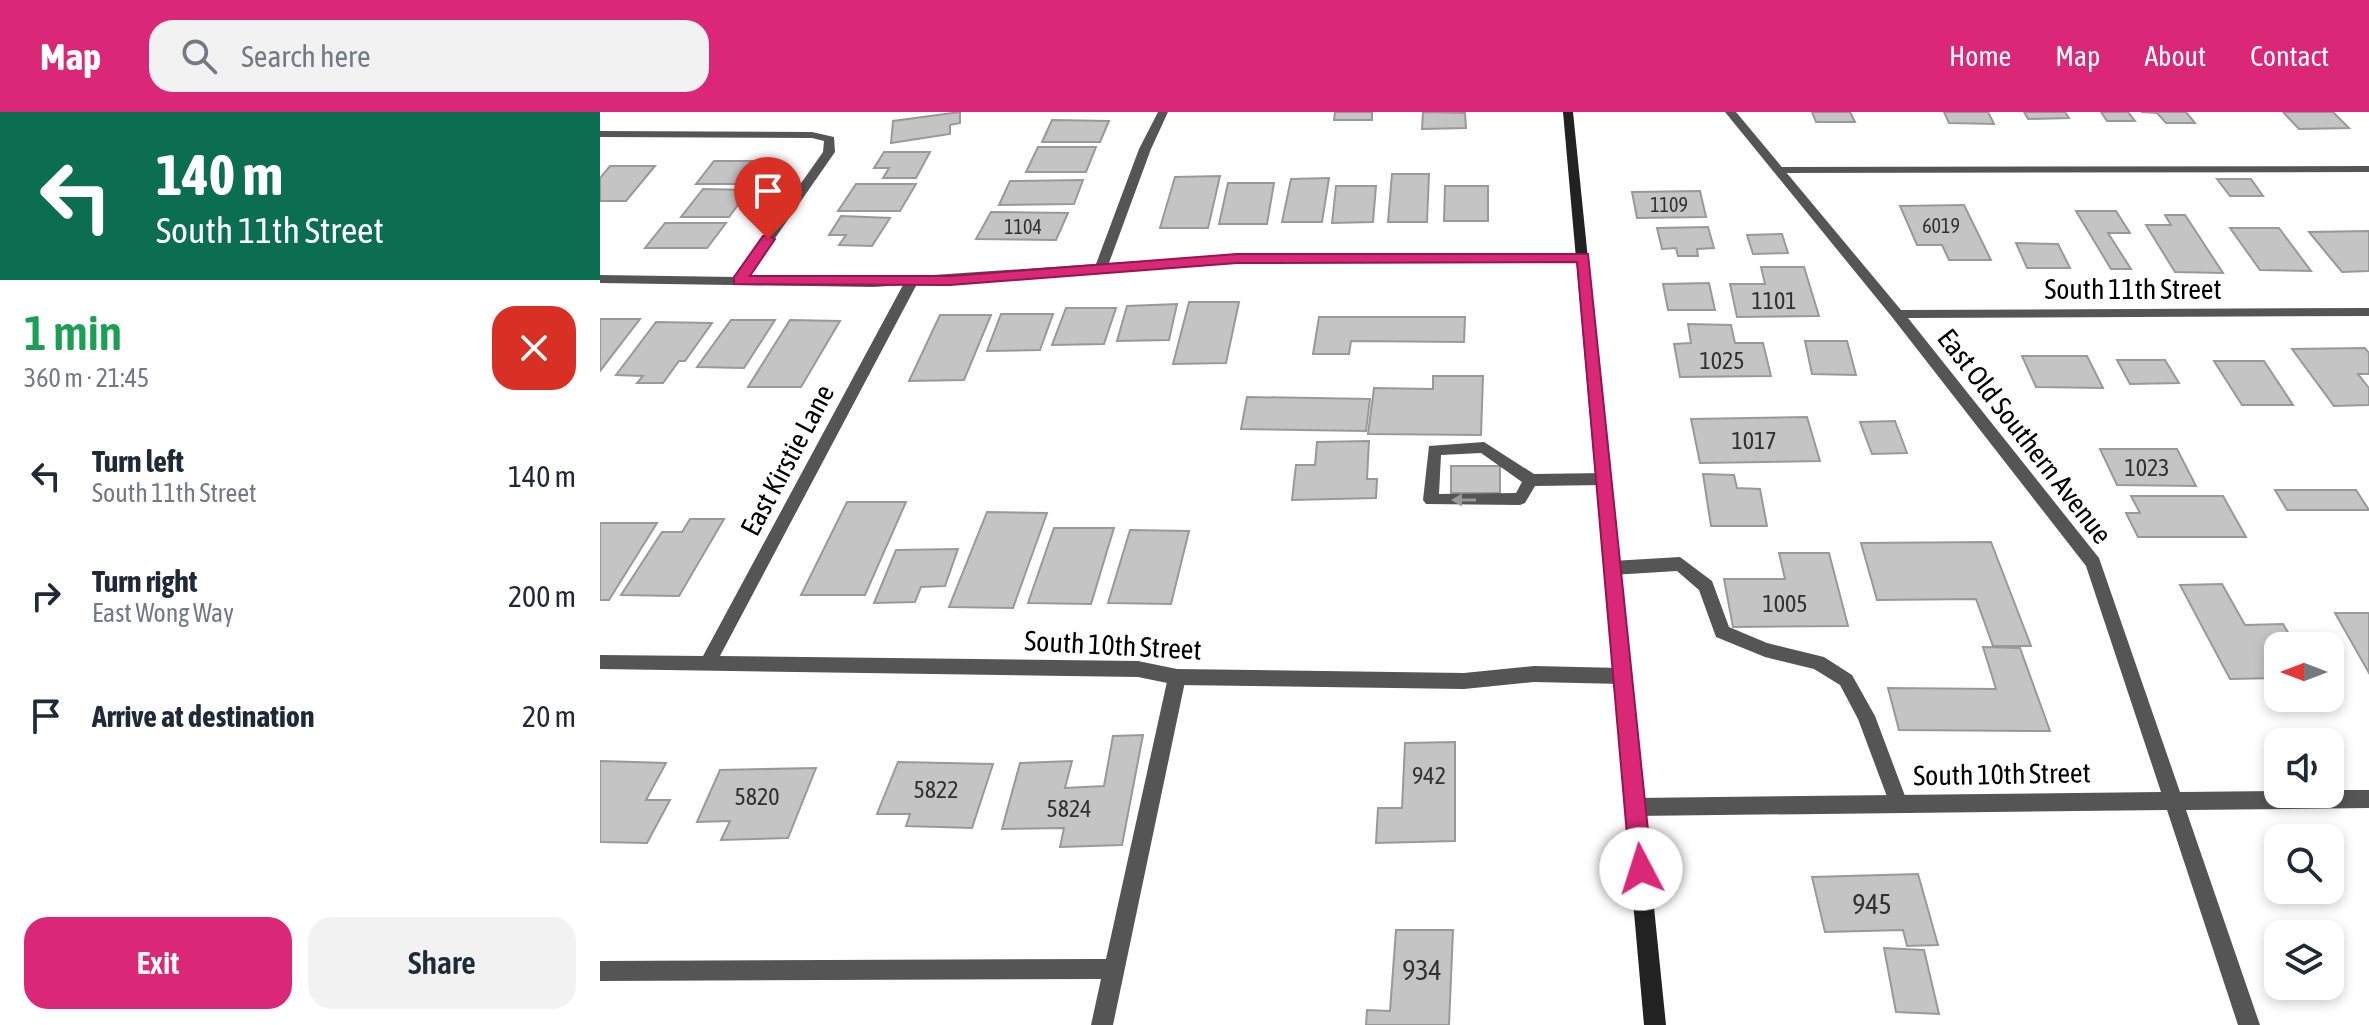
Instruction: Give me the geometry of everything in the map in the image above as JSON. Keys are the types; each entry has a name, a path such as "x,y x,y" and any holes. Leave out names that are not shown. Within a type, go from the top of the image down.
{"main road":[{"path":"1568,112 1655,1025"}],"street":[{"path":"1101,268 1145,149 1163,112"},
{"name":"East Old Southern Avenue","path":"1730,112 1897,314 2093,563 2249,1025"},
{"path":"600,134 812,135 830,139 829,152 739,280"},
{"path":"1778,170 2369,169"},
{"path":"600,279 912,281 1346,256 1583,257"},
{"name":"East Kirstie Lane","path":"708,663 912,281"},
{"name":"South 11th Street","path":"1897,314 2369,312"},
{"path":"1531,480 1520,499 1431,500 1434,450 1484,447 1531,480 1604,479"},
{"path":"1612,568 1680,564 1706,586 1722,632 1765,650 1818,662 1846,680 1866,716 1899,804"},
{"name":"South 10th Street","path":"600,662 1138,669 1177,677 1464,681 1534,674 1622,676"},
{"path":"1102,1025 1177,677"},
{"name":"South 10th Street","path":"1635,807 2369,799"},
{"path":"600,971 1113,969"}],"building":[{"path":"960,112 960,123 950,125 950,134 891,143 893,121"},
{"path":"1335,112 1372,112 1372,120 1334,120"},
{"path":"1423,112 1465,113 1466,128 1422,129"},
{"path":"1812,112 1850,112 1855,122 1816,122"},
{"path":"1944,112 1988,112 1994,124 1949,123"},
{"path":"2024,112 2065,112 2069,118 2028,119"},
{"path":"2101,112 2128,112 2135,121 2107,121"},
{"path":"2141,112 2186,112 2195,123 2166,123 2157,113"},
{"path":"2283,112 2333,112 2349,128 2299,129"},
{"path":"1052,120 1109,121 1100,142 1042,142"},
{"path":"1038,147 1096,147 1086,172 1026,172"},
{"path":"884,152 930,152 916,178 883,178 889,168 874,168"},
{"path":"714,161 772,161 756,184 696,184"},
{"path":"610,166 655,166 626,201 600,201 600,178"},
{"path":"1392,174 1429,174 1427,222 1388,222"},
{"path":"1220,176 1208,228 1160,228 1175,177"},
{"path":"1329,178 1322,222 1282,222 1291,179"},
{"path":"2217,179 2251,179 2263,196 2230,196"},
{"path":"1083,180 1074,204 999,205 1010,181"},
{"path":"1228,183 1274,183 1267,224 1219,224"},
{"path":"856,184 916,184 900,211 838,211"},
{"path":"1336,186 1376,186 1373,222 1332,223"},
{"path":"1445,186 1488,186 1488,221 1444,221"},
{"path":"703,189 749,190 729,217 681,217"},
{"path":"1700,191 1706,217 1637,218 1632,192"},
{"path":"1964,205 1991,260 1949,260 1942,245 1917,245 1900,206"},
{"path":"2076,211 2116,211 2130,233 2108,233 2131,269 2111,269"},
{"path":"991,212 1068,213 1056,240 976,239"},
{"path":"2165,215 2185,215 2223,273 2175,272 2146,225 2171,225"},
{"path":"841,216 890,218 872,246 839,245 846,235 829,235"},
{"path":"665,223 726,223 707,248 645,248"},
{"path":"1708,227 1714,248 1697,249 1698,256 1678,256 1676,248 1662,249 1657,228"},
{"path":"2230,228 2279,228 2311,271 2260,270"},
{"path":"2369,231 2369,271 2342,272 2309,232"},
{"path":"1782,234 1788,253 1753,254 1747,235"},
{"path":"2016,243 2058,244 2070,268 2027,268"},
{"path":"1761,267 1804,267 1819,316 1737,317 1730,284 1765,284"},
{"path":"1709,283 1715,310 1668,310 1663,284"},
{"path":"1189,302 1239,302 1226,363 1173,364"},
{"path":"1177,304 1169,340 1117,341 1127,306"},
{"path":"1066,308 1116,308 1104,344 1052,345"},
{"path":"1001,314 1053,314 1040,350 987,351"},
{"path":"940,315 991,315 964,380 909,381"},
{"path":"1319,317 1465,317 1464,342 1351,341 1349,354 1313,354"},
{"path":"600,319 640,319 600,371"},
{"path":"731,320 775,320 744,368 697,367"},
{"path":"790,320 840,321 801,387 748,387"},
{"path":"656,322 712,323 685,361 679,361 663,383 637,383 643,376 616,375"},
{"path":"1688,324 1731,325 1735,343 1763,343 1771,376 1680,377 1674,344 1691,343"},
{"path":"1805,341 1847,341 1856,375 1812,374"},
{"path":"2365,348 2369,353 2369,374 2358,374 2369,388 2369,405 2334,406 2292,349"},
{"path":"2022,356 2087,356 2103,388 2036,387"},
{"path":"2117,360 2165,360 2179,383 2130,384"},
{"path":"2214,361 2264,361 2293,405 2242,405"},
{"path":"1433,376 1483,376 1481,435 1368,434 1374,388 1433,389"},
{"path":"1247,397 1370,399 1366,431 1241,429"},
{"path":"1807,417 1820,461 1700,463 1691,419"},
{"path":"1895,421 1907,453 1872,454 1860,422"},
{"path":"1369,441 1367,479 1377,479 1376,498 1292,500 1296,465 1315,465 1317,442"},
{"path":"2100,449 2177,449 2196,486 2117,485"},
{"path":"1451,466 1500,466 1500,493 1451,493"},
{"path":"1703,474 1734,475 1737,488 1760,489 1767,526 1711,526"},
{"path":"2275,490 2356,490 2369,510 2287,510"},
{"path":"2131,496 2223,496 2246,537 2138,537 2126,513 2140,513"},
{"path":"847,502 906,502 865,595 801,595"},
{"path":"987,512 1047,513 1013,608 949,607"},
{"path":"690,519 724,519 679,596 621,595 662,532 682,532"},
{"path":"600,523 657,523 609,600 600,600"},
{"path":"1054,528 1114,528 1091,604 1028,603"},
{"path":"1130,530 1189,531 1171,604 1108,603"},
{"path":"1991,542 2031,646 1993,646 1976,599 1877,600 1861,543"},
{"path":"958,549 945,586 921,587 915,602 874,603 896,550"},
{"path":"1779,553 1829,553 1848,626 1733,627 1724,579 1785,579"},
{"path":"2222,584 2245,625 2283,624 2288,632 2264,632 2264,678 2230,679 2180,585"},
{"path":"2335,613 2369,613 2369,673"},
{"path":"1983,647 2020,648 2050,731 1899,730 1888,688 1996,689"},
{"path":"1143,735 1122,845 1060,847 1064,828 1002,829 1020,763 1072,761 1065,788 1104,786 1113,736"},
{"path":"1455,742 1455,841 1376,843 1378,808 1402,808 1405,743"},
{"path":"600,761 666,763 646,800 670,800 647,843 600,842"},
{"path":"898,762 993,764 972,828 906,826 910,814 877,814"},
{"path":"816,768 788,838 721,840 730,821 697,822 720,770"},
{"path":"1918,874 1938,945 1907,946 1903,930 1825,932 1812,877"},
{"path":"1396,930 1453,930 1449,1025 1366,1025 1367,1010 1390,1011"},
{"path":"1884,948 1924,950 1939,1014 1896,1012"}],"route":[{"path":"768,239 739,280 874,283 950,280 1237,259 1346,256 1583,257 1641,869"}]}
